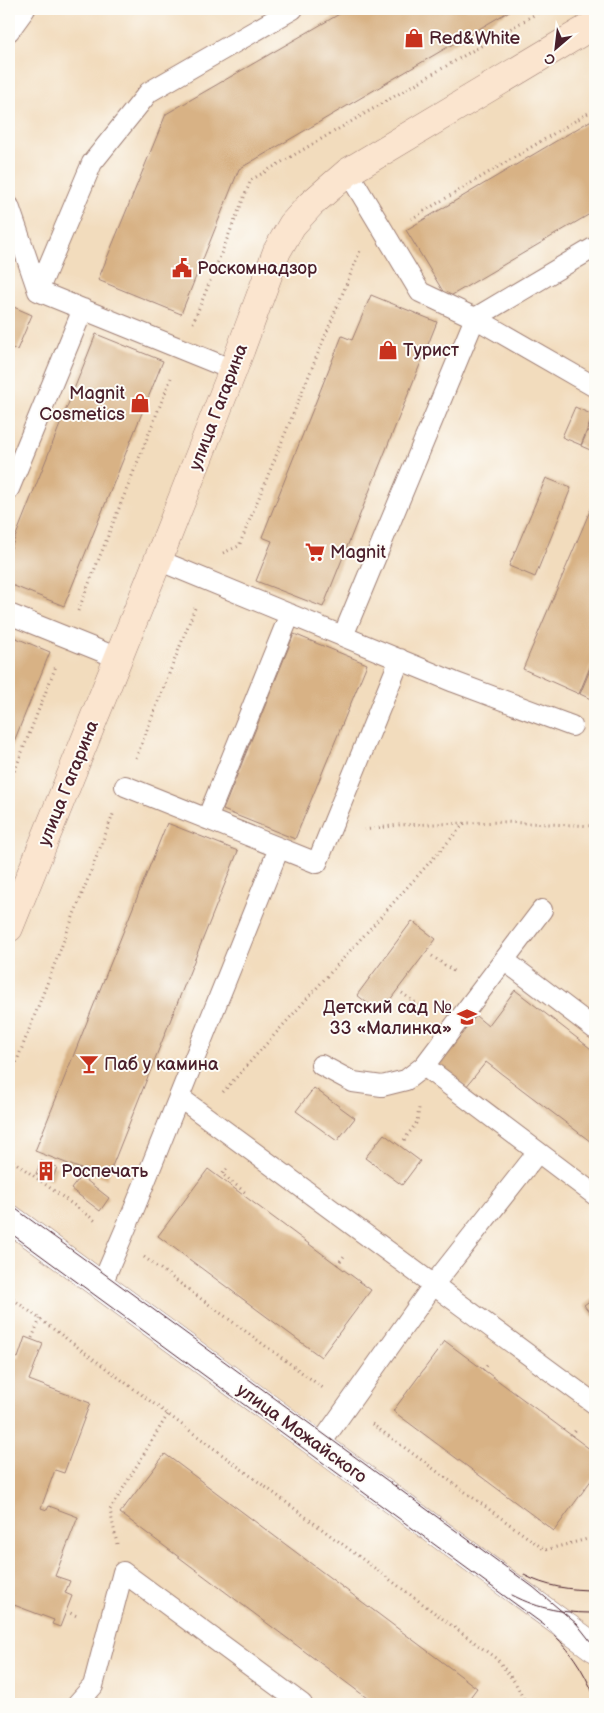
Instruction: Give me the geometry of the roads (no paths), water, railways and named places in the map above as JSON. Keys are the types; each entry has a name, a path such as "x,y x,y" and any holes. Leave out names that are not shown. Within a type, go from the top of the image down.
{"main road":[{"name":"улица Гагарина","path":"9,928 17,885 118,658 233,370 277,251 292,225 311,204 348,172 595,24"}],"street":[{"name":"улица Можайского","path":"9,1218 595,1648"}],"lane":[{"path":"9,31 25,9"},
{"path":"38,291 92,163 149,92 293,9"},
{"path":"348,172 420,292 475,318 595,387"},
{"path":"9,206 38,291 233,370"},
{"path":"344,636 475,318 595,247"},
{"path":"9,489 83,309"},
{"path":"158,560 400,659 572,726"},
{"path":"9,614 118,658"},
{"path":"207,819 290,614"},
{"path":"124,786 317,863 400,659"},
{"path":"101,1286 180,1096 279,848"},
{"path":"321,1065 353,1082 382,1086 406,1080 424,1066 542,910"},
{"path":"504,960 595,1029"},
{"path":"424,1066 595,1195"},
{"path":"180,1096 592,1398"},
{"path":"319,1446 434,1284 538,1152"},
{"path":"77,1704 93,1686 123,1572 302,1704"}],"tram line":[{"path":"9,1204 533,1587 577,1624 595,1647"},
{"path":"9,1232 544,1625 574,1658 595,1698"},
{"path":"524,1575 559,1587 595,1590"},
{"path":"512,1595 553,1610 595,1613"}],"place":[{"name":"Red&White","path":"414,38"},
{"name":"Роскомнадзор","path":"182,268"},
{"name":"Турист","path":"388,350"},
{"name":"Magnit Cosmetics","path":"140,403"},
{"name":"Magnit","path":"315,552"},
{"name":"Детский сад № 33 «Малинка»","path":"467,1017"},
{"name":"Паб у камина","path":"89,1064"},
{"name":"Роспечать","path":"46,1171"}]}
